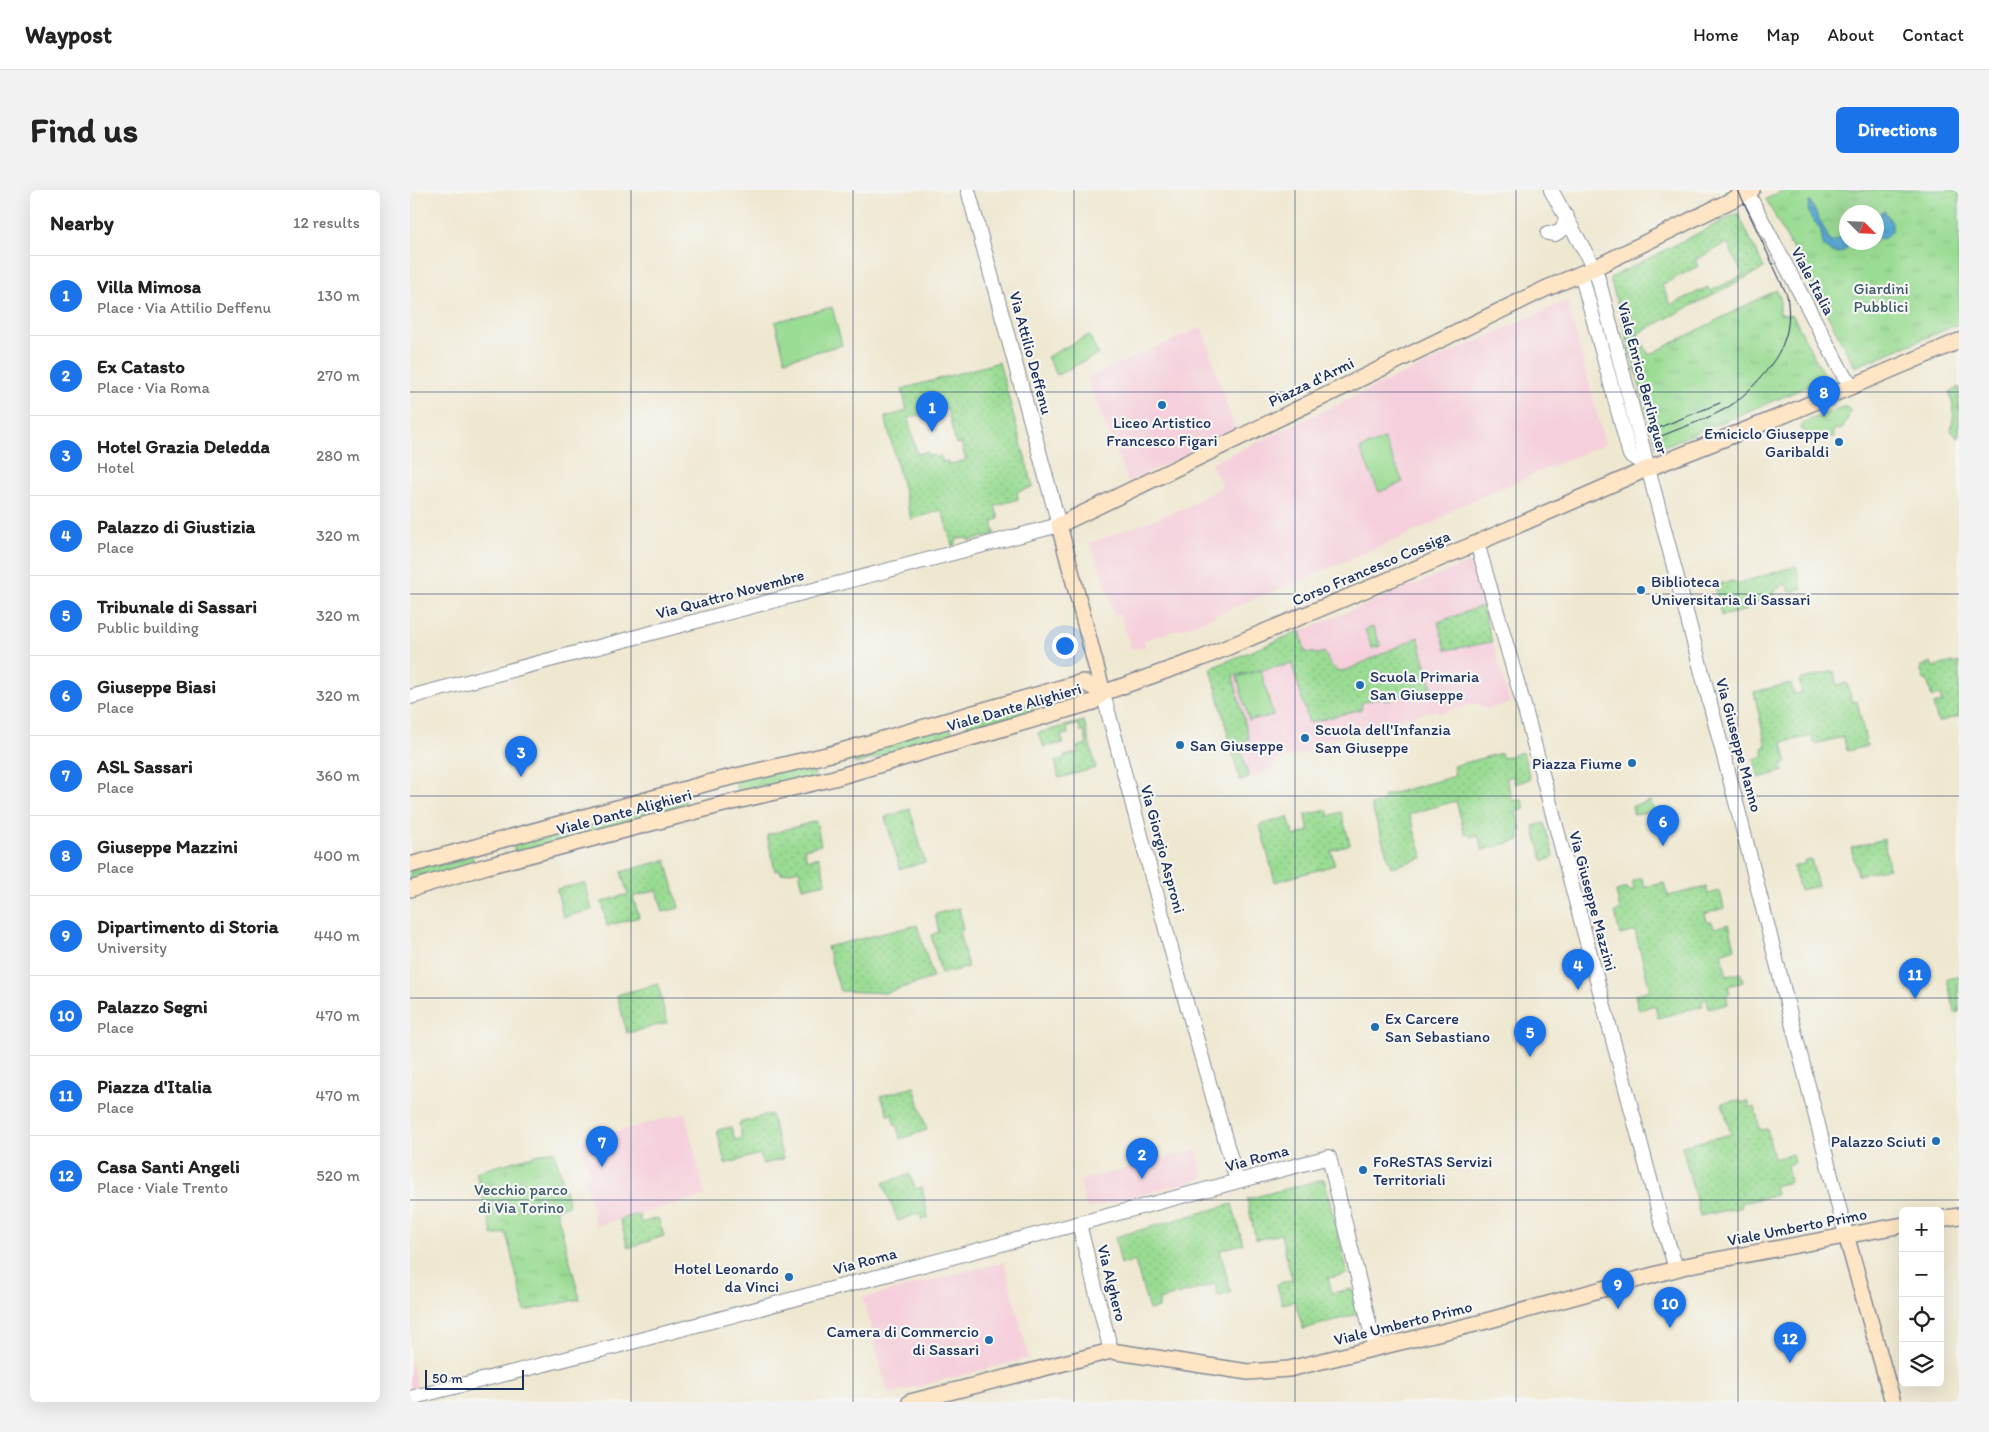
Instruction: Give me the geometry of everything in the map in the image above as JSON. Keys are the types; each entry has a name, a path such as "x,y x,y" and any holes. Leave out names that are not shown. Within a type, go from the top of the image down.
{"main road":[{"name":"Piazza d'Armi","path":"1058,525 1244,433 1588,270 1748,191"},
{"name":"Corso Francesco Cossiga","path":"1103,693 1202,658 1477,543 1649,468 1854,386 1959,341"},
{"name":"Via Giorgio Asproni","path":"1058,525 1103,693"},
{"name":"Viale Dante Alighieri","path":"410,865 715,781 830,754 1078,683 1083,682 1103,693 1093,702 1085,705 834,778 720,805 487,866 410,889"},
{"path":"1944,1218 1959,1216"},
{"name":"Viale Umberto Primo","path":"910,1402 1111,1350 1248,1372 1289,1369 1479,1323 1676,1268 1899,1226"},
{"path":"1846,1235 1893,1402"}],"street":[{"name":"Via Attilio Deffenu","path":"968,190 1058,525"},
{"name":"Viale Enrico Berlinguer","path":"1551,190 1567,217 1588,270 1630,455 1649,468"},
{"name":"Viale Italia","path":"1748,191 1844,376 1854,386"},
{"path":"1548,233 1555,234 1562,230 1567,217"},
{"name":"Via Giuseppe Manno","path":"1649,468 1846,1235"},
{"name":"Via Quattro Novembre","path":"410,697 1058,525"},
{"name":"Via Giuseppe Mazzini","path":"1477,543 1524,706 1662,1224 1676,1268"},
{"name":"Via Giorgio Asproni","path":"1103,693 1176,967 1238,1182"},
{"name":"Via Roma","path":"410,1398 1329,1157 1375,1348"},
{"name":"Via Alghero","path":"1079,1224 1111,1350"}],"shaded area":[{"path":"1567,301 1605,444 1455,508 1436,522 1379,547 1190,626 1144,640 1145,647 1131,649 1120,614 1114,615 1098,562 1090,543 1185,508 1222,486 1211,464 1392,379"},
{"name":"Liceo Artistico Francesco Figari","path":"1202,327 1235,431 1128,482 1087,378"},
{"name":"Scuola Primaria San Giuseppe","path":"1470,562 1510,703 1487,709 1476,703 1439,714 1437,709 1391,722 1392,726 1364,734 1363,730 1319,742 1320,749 1279,760 1274,771 1240,781 1211,668"},
{"path":"685,1113 705,1196 596,1226 584,1174 589,1172 586,1156 583,1156 582,1141"},
{"path":"1196,1150 1204,1178 1087,1209 1080,1181"},
{"name":"Camera di Commercio di Sassari","path":"1004,1262 1029,1358 888,1394 863,1298"},
{"path":"410,1359 417,1386 410,1388"}],"green space":[{"name":"Giardini Pubblici","path":"1784,190 1959,190 1959,324 1855,367 1766,199"},
{"path":"1738,213 1764,268 1627,339 1610,278","holes":["1727,243 1743,275 1711,291 1708,287 1671,305 1662,285 1698,266 1695,260"]},
{"path":"1776,290 1780,298 1780,314 1793,316 1826,379 1657,449 1627,339 1638,334 1649,355"},
{"path":"832,307 842,345 785,360 775,322"},
{"path":"1089,335 1098,354 1057,375 1047,357"},
{"path":"999,362 1033,487 1017,492 1018,499 995,506 999,519 992,521 995,534 969,541 967,538 957,539 955,545 952,546 942,510 911,519 885,417 907,411 902,389","holes":["941,405 947,409 956,444 961,443 966,460 948,465 947,461 942,462 941,456 935,458 934,455 928,456 927,452 917,454 908,418 931,412 933,408"]},
{"path":"1959,387 1958,438 1951,431 1954,412 1950,392"},
{"path":"1845,406 1850,410 1847,420 1841,430 1835,429 1833,432 1834,437 1815,437 1801,429 1802,423"},
{"path":"1384,439 1403,482 1379,492 1360,449"},
{"path":"1796,566 1802,588 1790,592 1787,584 1779,586 1779,588 1774,590 1775,594 1768,599 1746,606 1747,610 1721,616 1715,585 1733,581 1739,583"},
{"path":"1482,606 1492,642 1446,650 1438,622"},
{"path":"1373,627 1381,646 1372,648 1365,630"},
{"path":"1300,631 1305,652 1319,654 1324,652 1331,665 1337,671 1347,670 1418,637 1432,688 1385,701 1383,697 1361,703 1362,709 1309,723 1292,664 1233,676 1249,739 1239,744 1249,778 1240,781 1211,668"},
{"path":"1952,662 1952,664 1959,662 1959,716 1938,722 1933,705 1942,703 1940,695 1932,697 1927,680 1924,680 1920,667 1931,663 1933,667"},
{"path":"1261,670 1273,716 1249,720 1237,677"},
{"path":"1834,671 1837,685 1847,683 1852,702 1857,701 1867,746 1847,751 1843,737 1814,744 1812,736 1782,742 1787,763 1781,765 1783,771 1759,778 1754,759 1764,756 1762,748 1766,746 1754,692 1791,683 1794,694 1802,693 1799,680"},
{"path":"1077,691 1080,703 969,732 966,720"},
{"path":"1084,721 1096,768 1059,778 1055,760 1064,759 1064,756 1078,753 1077,747 1087,744 1084,732 1081,732 1079,724 1067,727 1068,734 1061,735 1063,743 1044,747 1038,733"},
{"path":"949,723 953,736 855,764 852,751"},
{"path":"1523,752 1530,779 1515,784 1513,776 1506,778 1513,801 1522,799 1525,809 1516,811 1521,831 1518,833 1520,840 1482,850 1478,835 1471,837 1469,834 1465,835 1456,801 1409,814 1423,858 1391,867 1371,805 1384,801 1383,796 1455,776 1453,766 1501,753 1503,758"},
{"path":"812,763 815,778 739,796 735,781"},
{"path":"683,796 687,809 515,853 512,839"},
{"path":"1651,801 1654,810 1634,815 1632,806"},
{"path":"910,809 925,862 900,869 885,817"},
{"path":"1327,810 1329,816 1341,812 1350,844 1331,851 1335,865 1275,882 1260,825 1288,817 1294,836 1309,831 1305,815"},
{"path":"816,821 821,845 804,849 807,860 819,857 826,883 803,888 799,870 781,874 780,870 775,871 767,835"},
{"path":"1544,823 1554,857 1543,861 1533,826"},
{"path":"1884,839 1889,868 1858,875 1851,848"},
{"path":"471,853 475,866 410,883 410,869"},
{"path":"1811,859 1818,886 1800,890 1793,867 1804,864 1804,861"},
{"path":"666,860 679,908 663,912 657,890 633,897 639,917 607,926 602,902 628,894 621,872"},
{"path":"1642,878 1644,887 1664,883 1668,896 1706,887 1708,894 1720,891 1724,908 1705,914 1707,922 1712,922 1714,928 1729,924 1735,948 1721,953 1727,976 1741,973 1743,982 1728,986 1730,994 1726,995 1728,1004 1709,1009 1707,1000 1701,1001 1703,1006 1658,1018 1655,1005 1639,1010 1635,995 1650,990 1635,931 1620,935 1615,912 1620,910 1616,891 1627,888 1628,891 1634,890 1632,881"},
{"path":"585,883 592,910 563,917 557,889"},
{"path":"959,908 963,930 959,932 968,967 941,974 931,935 939,932 935,914"},
{"path":"917,925 933,978 885,993 840,991 827,947"},
{"path":"1959,976 1959,1012 1955,1013 1947,979"},
{"path":"658,984 667,1023 627,1033 617,995"},
{"path":"914,1087 927,1130 900,1139 897,1125 895,1125 892,1114 888,1115 881,1096"},
{"path":"1740,1100 1741,1103 1748,1101 1750,1108 1755,1107 1760,1130 1767,1129 1774,1159 1792,1154 1794,1163 1787,1165 1790,1182 1774,1186 1776,1195 1741,1203 1742,1207 1700,1216 1682,1146 1731,1134 1722,1103"},
{"path":"771,1114 783,1159 763,1164 760,1154 725,1164 717,1130 731,1127 735,1140 742,1138 739,1123"},
{"name":"Vecchio parco di Via Torino","path":"554,1150 569,1205 556,1209 580,1299 525,1311 506,1233 493,1236 476,1172"},
{"path":"910,1174 915,1189 922,1187 928,1218 922,1220 919,1213 898,1221 883,1183"},
{"path":"1324,1179 1348,1274 1328,1278 1332,1293 1352,1289 1358,1314 1303,1329 1295,1301 1282,1304 1277,1284 1292,1280 1281,1234 1256,1240 1247,1199"},
{"path":"1232,1204 1243,1244 1220,1250 1231,1293 1218,1296 1215,1284 1159,1300 1159,1308 1149,1310 1135,1261 1121,1264 1115,1237"},
{"path":"639,1214 641,1223 658,1218 664,1236 628,1248 620,1219"}],"water":[{"path":"1810,201 1831,243 1839,238 1839,250 1845,250 1843,252 1834,253 1824,246 1819,227 1808,211"},
{"path":"1884,210 1892,223 1892,231 1884,238"}],"tram line":[{"path":"1657,438 1725,409 1742,397 1768,369 1780,350 1786,335 1788,318 1787,295 1738,190"},
{"path":"1653,430 1720,403"}],"place":[{"name":"Liceo Artistico Francesco Figari","path":"1162,405"},
{"name":"Giuseppe Mazzini","path":"1824,417"},
{"name":"Villa Mimosa","path":"932,432"},
{"name":"Emiciclo Giuseppe Garibaldi","path":"1839,442"},
{"name":"Biblioteca Universitaria di Sassari","path":"1641,590"},
{"name":"Scuola Primaria San Giuseppe","path":"1360,685"},
{"name":"Scuola dell'Infanzia San Giuseppe","path":"1305,738"},
{"name":"San Giuseppe","path":"1180,745"},
{"name":"Piazza Fiume","path":"1632,763"},
{"name":"Hotel Grazia Deledda","path":"521,777"},
{"name":"Giuseppe Biasi","path":"1663,846"},
{"name":"Palazzo di Giustizia","path":"1578,990"},
{"name":"Piazza d'Italia","path":"1915,999"},
{"name":"Ex Carcere San Sebastiano","path":"1375,1027"},
{"name":"Tribunale di Sassari","path":"1530,1057"},
{"name":"Palazzo Sciuti","path":"1936,1141"},
{"name":"ASL Sassari","path":"602,1167"},
{"name":"FoReSTAS Servizi Territoriali","path":"1363,1170"},
{"name":"Ex Catasto","path":"1142,1179"},
{"name":"Hotel Leonardo da Vinci","path":"789,1277"},
{"name":"Dipartimento di Storia","path":"1618,1309"},
{"name":"Palazzo Segni","path":"1670,1328"},
{"name":"Camera di Commercio di Sassari","path":"989,1340"},
{"name":"Casa Santi Angeli","path":"1790,1363"}]}
